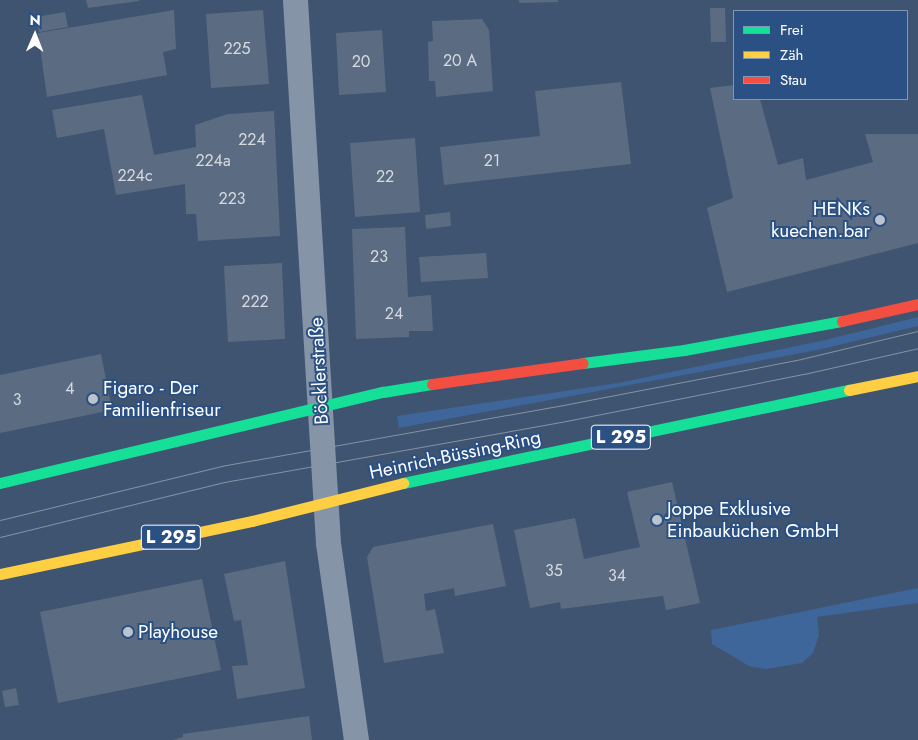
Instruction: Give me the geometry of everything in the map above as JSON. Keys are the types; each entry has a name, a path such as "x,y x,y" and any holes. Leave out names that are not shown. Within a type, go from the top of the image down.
{"main road":[{"path":"0,483 321,405 472,377 684,350 791,332 918,304"},
{"name":"Heinrich-Büssing-Ring","path":"0,574 252,521 326,502 918,376"}],"street":[{"name":"Böcklerstraße","path":"296,0 330,560 356,740"}],"shaded area":[{"path":"918,317 918,326 817,350 399,428 397,416 618,383 821,341"},
{"path":"918,588 918,603 817,617 819,635 813,653 802,663 766,669 749,666 712,644 711,630"}],"building":[{"path":"86,0 139,0 139,1 88,8"},
{"path":"519,0 558,0 558,2 519,3"},
{"path":"710,8 725,8 726,42 711,42"},
{"path":"174,10 176,49 163,52 167,75 47,97 38,33"},
{"path":"263,10 269,84 211,88 206,14"},
{"path":"65,12 68,27 39,32 36,17"},
{"path":"482,19 489,30 493,91 436,97 435,81 429,81 428,42 433,41 432,21"},
{"path":"382,30 386,92 339,95 336,33"},
{"path":"621,82 631,164 444,185 440,147 540,136 535,91"},
{"path":"733,85 733,100 760,100 778,165 803,158 806,180 873,162 865,134 918,134 918,243 727,292 707,208 733,198 710,88"},
{"path":"142,95 154,155 196,147 195,125 228,114 274,111 280,236 198,241 196,214 186,214 185,184 116,195 104,129 57,138 52,110"},
{"path":"415,138 420,212 355,217 350,143"},
{"path":"450,212 451,226 426,229 425,215"},
{"path":"405,227 408,297 431,295 433,331 409,331 409,337 356,339 352,229"},
{"path":"486,253 488,278 421,282 419,257"},
{"path":"282,263 285,339 228,342 224,266"},
{"path":"101,354 112,410 0,433 0,375"},
{"path":"672,482 700,603 666,610 663,596 561,609 560,602 530,608 514,530 575,518 584,559 640,547 627,492"},
{"path":"493,524 506,586 455,596 454,588 424,594 426,611 435,609 444,653 384,663 367,557 373,547"},
{"path":"285,561 305,688 237,699 232,666 248,665 241,620 234,621 224,574"},
{"name":"Playhouse","path":"202,579 221,670 58,703 40,612"},
{"path":"16,688 19,705 5,707 2,691"},
{"path":"309,716 312,740 173,740 183,737 183,734"}],"tram line":[{"path":"0,520 221,466 558,406 801,359 918,331"},
{"path":"0,537 224,482 561,422 804,374 918,348"}],"traffic: fast":[{"path":"583,363 684,350 842,321"},
{"path":"0,483 383,392 432,384"},
{"path":"403,483 849,390"}],"traffic: slow":[{"path":"849,390 918,376"},
{"path":"0,574 252,521 403,483"}],"traffic: jam":[{"path":"842,321 918,304"},
{"path":"432,384 583,363"}],"place":[{"name":"HENKs kuechen.bar","path":"880,220"},
{"name":"Figaro - Der Familienfriseur","path":"93,399"},
{"name":"Joppe Exklusive Einbauküchen GmbH","path":"657,520"},
{"name":"Playhouse","path":"128,632"}]}
